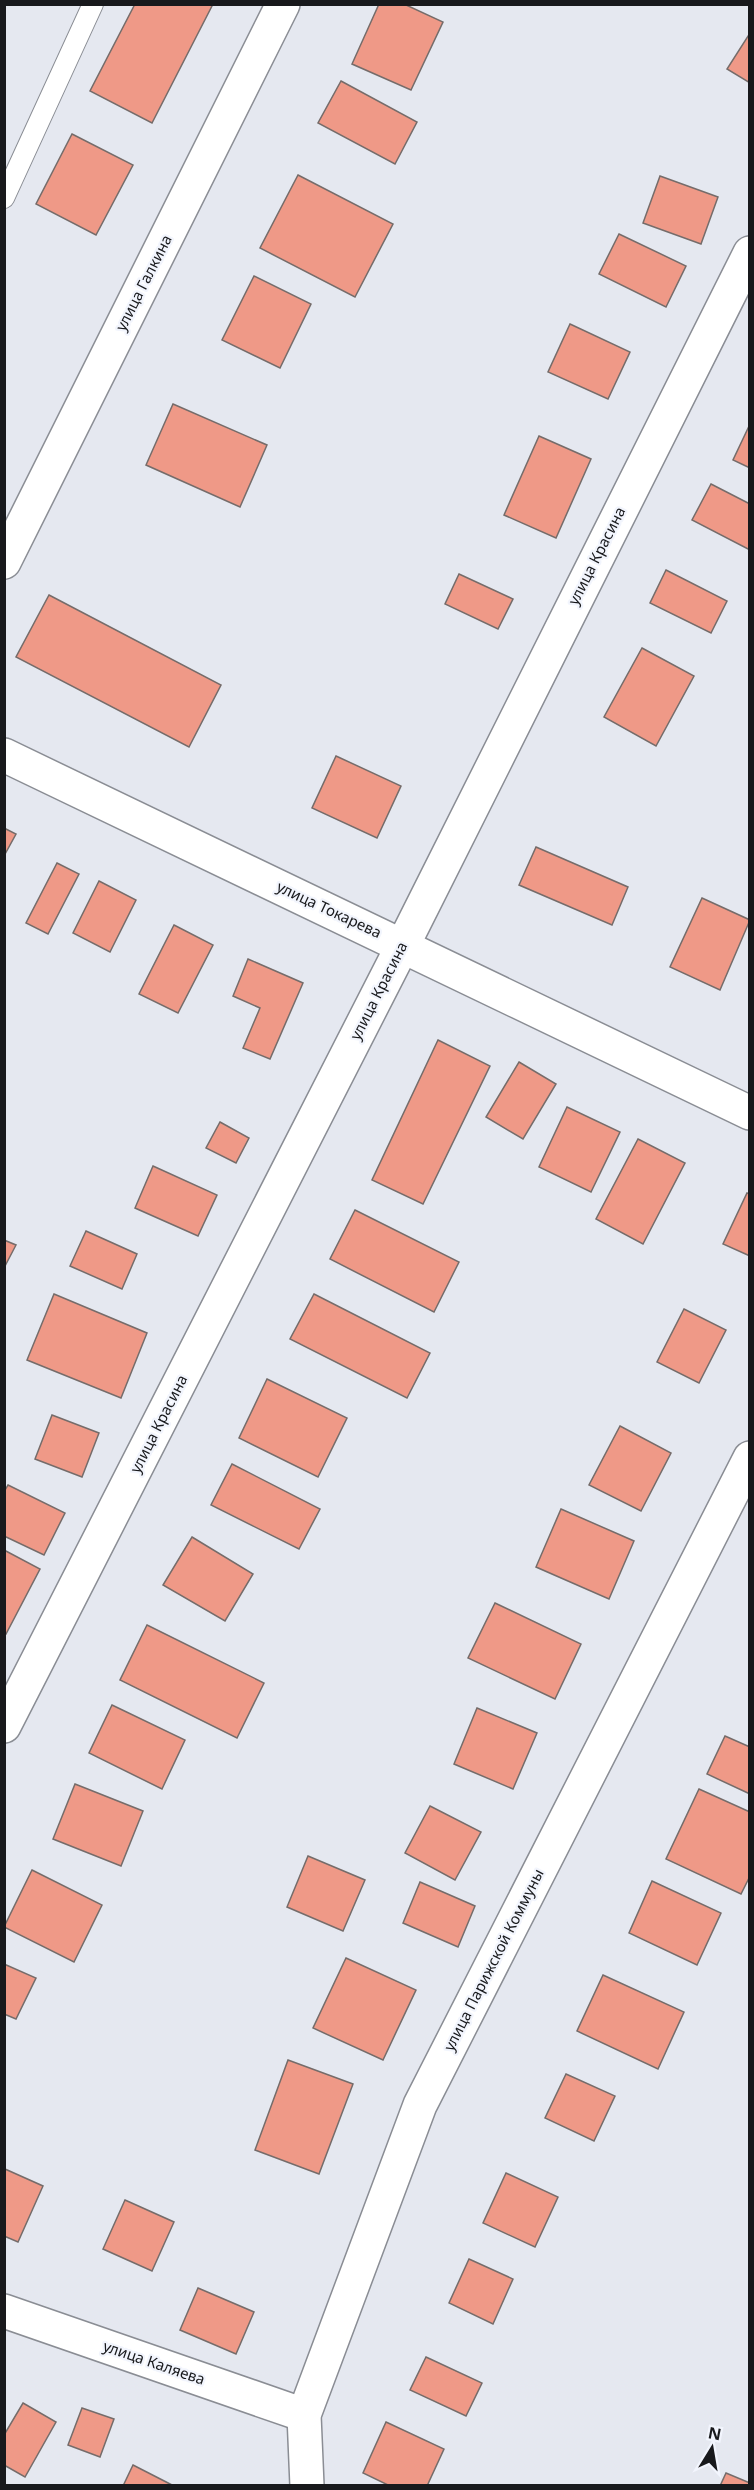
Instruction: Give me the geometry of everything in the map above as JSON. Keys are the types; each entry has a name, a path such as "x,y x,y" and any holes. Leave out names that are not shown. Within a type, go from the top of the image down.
{"street":[{"name":"улица Галкина","path":"4,562 283,4"},
{"name":"улица Красина","path":"4,1726 403,945 750,253"},
{"name":"улица Токарева","path":"4,755 750,1113"},
{"name":"улица Парижской Коммуны","path":"307,2486 304,2415 420,2105 750,1458"},
{"name":"улица Каляева","path":"4,2311 304,2415"}],"lane":[{"path":"4,198 93,4"}],"building":[{"path":"135,4 213,4 152,123 90,91"},
{"path":"379,4 404,4 443,22 411,90 352,64"},
{"path":"750,33 750,83 727,69"},
{"path":"341,81 417,122 395,164 318,123"},
{"path":"72,134 133,165 96,235 36,204"},
{"path":"298,175 393,224 355,297 260,248"},
{"path":"660,176 718,197 701,244 643,223"},
{"path":"619,234 686,266 666,307 599,274"},
{"path":"254,276 311,304 280,368 222,340"},
{"path":"570,324 630,352 608,399 548,372"},
{"path":"173,404 267,445 240,507 146,465"},
{"path":"750,424 750,468 733,460"},
{"path":"539,436 591,459 556,538 504,515"},
{"path":"711,484 750,504 750,550 692,520"},
{"path":"666,570 727,601 711,633 650,603"},
{"path":"459,574 513,599 498,629 445,604"},
{"path":"49,595 221,685 189,747 16,657"},
{"path":"642,648 694,676 656,746 604,717"},
{"path":"336,756 401,786 377,838 312,808"},
{"path":"4,828 16,834 4,856"},
{"path":"536,847 628,887 612,925 519,885"},
{"path":"57,863 79,874 48,934 26,923"},
{"path":"99,881 136,900 110,952 73,933"},
{"path":"702,898 750,920 720,990 670,967"},
{"path":"174,925 213,945 178,1013 139,994"},
{"path":"248,959 303,983 270,1059 243,1048 260,1008 233,996"},
{"path":"438,1040 490,1066 423,1204 372,1180"},
{"path":"519,1062 556,1084 523,1139 486,1117"},
{"path":"567,1107 620,1132 591,1192 539,1167"},
{"path":"220,1122 249,1138 236,1163 206,1148"},
{"path":"638,1139 685,1163 643,1244 596,1219"},
{"path":"153,1166 217,1195 198,1236 135,1208"},
{"path":"747,1193 750,1194 750,1256 723,1244"},
{"path":"355,1210 459,1262 434,1312 330,1259"},
{"path":"86,1231 137,1254 122,1289 70,1266"},
{"path":"4,1240 16,1245 4,1268"},
{"path":"54,1294 147,1333 121,1398 27,1360"},
{"path":"314,1294 430,1353 407,1398 290,1339"},
{"path":"684,1309 726,1330 699,1383 657,1362"},
{"path":"267,1379 347,1418 318,1477 239,1438"},
{"path":"52,1415 99,1433 82,1477 35,1459"},
{"path":"620,1426 671,1453 641,1511 589,1485"},
{"path":"232,1464 320,1509 299,1549 211,1505"},
{"path":"8,1485 65,1513 44,1555 4,1536 4,1492"},
{"path":"561,1509 634,1541 609,1599 536,1567"},
{"path":"192,1537 253,1574 225,1621 163,1585"},
{"path":"4,1550 40,1569 6,1634 4,1633"},
{"path":"495,1603 581,1644 555,1699 468,1658"},
{"path":"147,1625 264,1683 237,1738 120,1680"},
{"path":"112,1705 185,1740 162,1789 89,1753"},
{"path":"477,1708 537,1733 513,1789 454,1764"},
{"path":"725,1736 750,1747 750,1794 707,1774"},
{"path":"75,1784 143,1811 121,1866 53,1839"},
{"path":"699,1789 750,1812 750,1876 741,1894 666,1859"},
{"path":"430,1806 481,1832 455,1880 405,1853"},
{"path":"308,1856 365,1880 343,1931 287,1907"},
{"path":"32,1870 102,1905 74,1962 4,1927"},
{"path":"652,1881 721,1913 697,1965 629,1933"},
{"path":"420,1882 475,1906 458,1947 403,1923"},
{"path":"346,1958 416,1990 383,2060 313,2028"},
{"path":"4,1964 36,1978 16,2019 4,2014"},
{"path":"603,1975 684,2012 658,2069 577,2031"},
{"path":"288,2060 353,2084 319,2174 255,2150"},
{"path":"566,2074 615,2096 594,2141 545,2118"},
{"path":"5,2169 43,2186 18,2242 4,2236"},
{"path":"506,2173 558,2197 535,2247 483,2223"},
{"path":"125,2200 174,2222 152,2271 103,2249"},
{"path":"469,2259 513,2279 493,2324 449,2303"},
{"path":"198,2288 254,2312 236,2354 180,2330"},
{"path":"426,2357 482,2383 466,2416 410,2390"},
{"path":"23,2403 56,2422 25,2477 4,2465 4,2435"},
{"path":"82,2408 114,2419 100,2457 68,2445"},
{"path":"386,2422 444,2449 427,2486 390,2486 363,2473"},
{"path":"133,2465 174,2486 123,2486"},
{"path":"726,2473 750,2483 750,2486 720,2486"}]}
